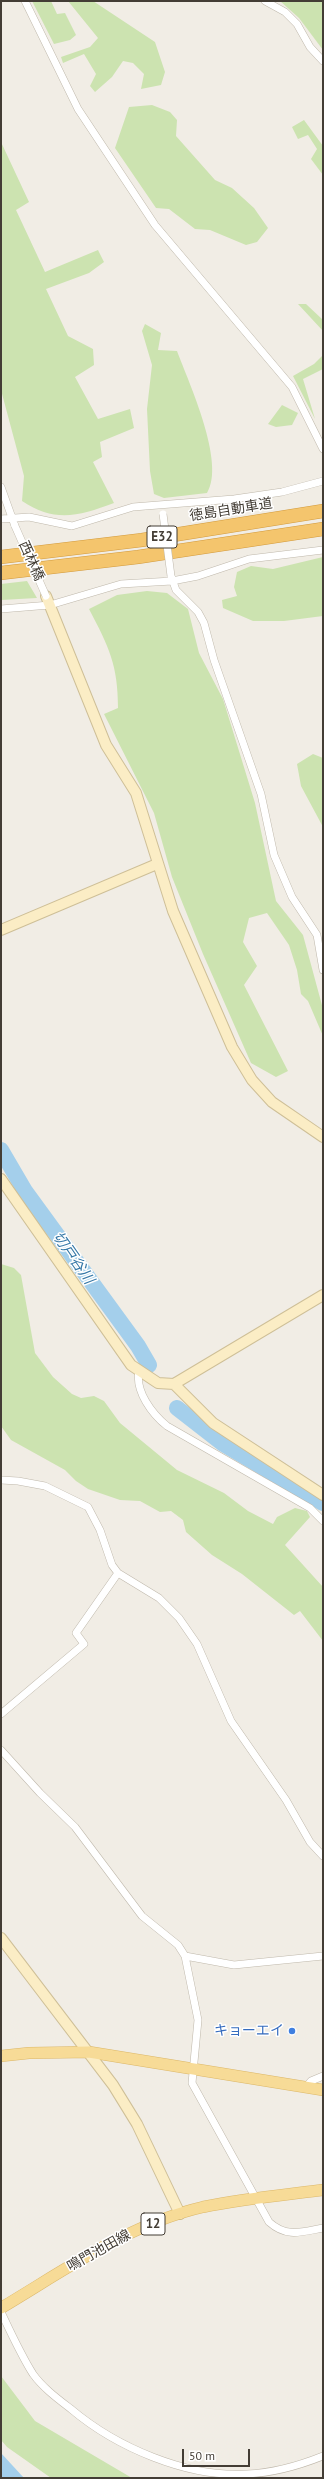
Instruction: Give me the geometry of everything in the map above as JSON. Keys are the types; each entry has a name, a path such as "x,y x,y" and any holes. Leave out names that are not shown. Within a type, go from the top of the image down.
{"highway":[{"name":"徳島自動車道","path":"1,557 142,540 323,511"},
{"name":"E32","path":"1,573 138,557 323,529"}],"main road":[{"path":"1,2056 29,2053 90,2052 323,2090"},
{"name":"鳴門池田線","path":"1,2308 109,2243 138,2229 203,2207 323,2190"}],"street":[{"path":"25,1 78,109 155,225 292,387 323,449"},
{"path":"265,1 285,12 297,24 310,47 323,61"},
{"path":"1,519 11,517 29,517 58,525 72,526 118,510 163,510 282,492 323,481"},
{"name":"西林橋","path":"1,487 11,517 48,600"},
{"path":"163,510 171,579 176,590 198,612 204,623 214,660 262,794 274,855 292,897 317,935 323,970"},
{"path":"1,609 29,608 48,600 121,584 198,576 249,559 323,550"},
{"path":"48,600 106,745 136,793 148,826 157,864 173,912 232,1047 252,1080 272,1102 323,1137"},
{"path":"1,930 157,864"},
{"path":"1,1178 131,1365 139,1372 158,1383 174,1384 323,1295"},
{"path":"139,1372 137,1382 140,1388 154,1415 167,1426 310,1508 323,1521"},
{"path":"174,1384 213,1423 323,1495"},
{"path":"1,1480 18,1481 45,1486 88,1507 100,1530 112,1565 118,1573 159,1598 179,1618 197,1644 231,1721 286,1800 310,1842 323,1856"},
{"path":"1,1714 84,1644 76,1633 118,1573"},
{"path":"1,1750 40,1793 75,1827 142,1916 178,1945 185,1956 198,2020 192,2083 269,2222 279,2232 293,2233 323,2228"},
{"path":"1,1938 90,2052 113,2085 137,2124 180,2214"},
{"path":"185,1956 234,1965 323,1956"},
{"path":"305,2088 311,2081 323,2076"},
{"path":"1,2312 34,2374 44,2387 83,2420 128,2448 175,2464 216,2473 246,2475 279,2471 323,2456"}],"green space":[{"path":"32,1 51,1 57,14 65,13 76,35 70,40 54,44"},
{"path":"68,1 93,1 155,42 165,72 161,85 141,89 144,74 133,63 123,61 112,77 95,92 90,86 96,74 84,54 63,63 61,57 90,47 98,38"},
{"path":"280,1 323,1 323,50 299,18"},
{"path":"152,105 170,112 177,120 176,136 215,180 232,188 254,208 268,228 257,242 246,245 210,230 195,229 169,209 156,208 115,148 129,107"},
{"path":"304,120 323,146 323,175 311,159 317,149 308,135 298,139 292,127"},
{"path":"1,142 29,202 16,210 45,272 98,250 104,262 89,273 46,289 68,336 93,349 94,365 75,377 98,419 130,409 134,428 100,442 102,457 93,462 114,503 78,514 56,515 34,508 22,501 24,476 1,390"},
{"path":"298,304 306,304 323,320 323,331"},
{"path":"145,324 161,333 158,350 177,351 197,402 209,443 212,463 212,480 207,493 164,498 154,494 150,471 147,409 152,365 142,331"},
{"path":"323,355 323,369 303,379 315,419 293,376 314,364"},
{"path":"282,405 298,413 292,425 276,427 268,424"},
{"path":"323,557 323,616 284,621 253,621 223,608 222,600 237,596 234,587 237,572 251,566 273,569"},
{"path":"27,581 37,598 1,600 1,584"},
{"path":"147,591 167,593 188,609 199,653 223,699 255,803 276,901 303,935 323,1009 323,1036 308,1001 301,994 297,970 289,945 267,913 249,918 243,942 257,966 244,985 288,1071 276,1077 251,1063 203,954 172,877 154,813 104,714 118,708 118,693 111,657 102,634 89,609 117,595"},
{"path":"313,754 323,758 323,827 301,786 297,764"},
{"path":"1,1264 14,1268 21,1275 35,1353 53,1377 72,1394 81,1398 94,1396 104,1401 120,1423 177,1470 224,1493 248,1511 273,1524 277,1517 295,1508 307,1511 310,1517 285,1545 323,1587 323,1641 300,1611 294,1615 242,1574 212,1555 186,1532 183,1520 171,1511 160,1512 140,1501 120,1500 88,1489 76,1481 65,1470 11,1440 1,1426"},
{"path":"1,2376 35,2421 132,2478 51,2478 7,2447 1,2440"}],"water":[{"path":"1,2453 24,2478 1,2478"}],"waterway":[{"name":"切戸谷川","path":"1,1150 25,1191 138,1346 149,1365"},
{"name":"切戸谷川","path":"177,1408 222,1443 323,1503"}],"place":[{"name":"キョーエイ","path":"292,2031"}]}
